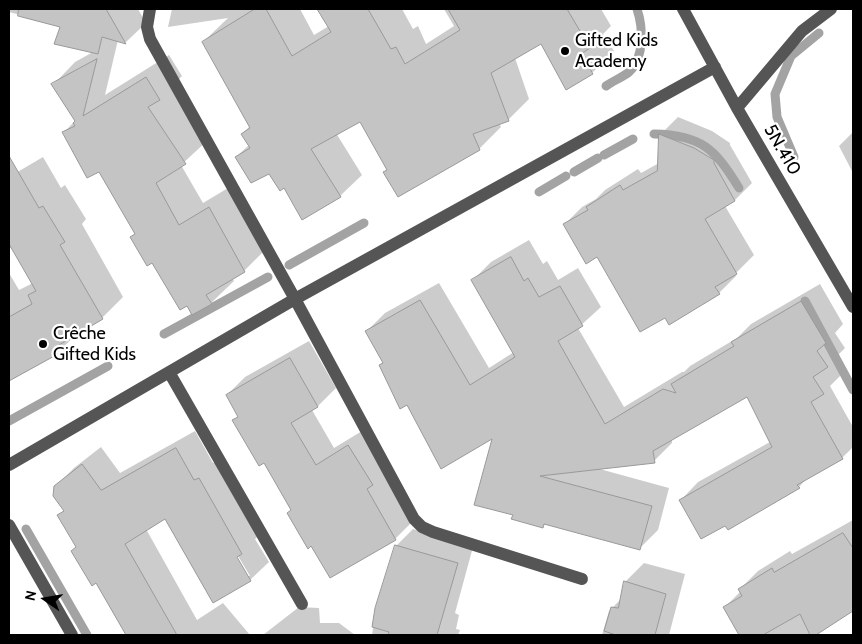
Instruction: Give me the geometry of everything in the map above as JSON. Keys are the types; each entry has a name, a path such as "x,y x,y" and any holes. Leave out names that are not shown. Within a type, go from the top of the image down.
{"street":[{"path":"150,9 147,27 150,39 295,299 414,519 422,527 433,532 582,580"},
{"name":"5N.410","path":"683,9 737,108 853,307"},
{"path":"737,108 802,31 831,9"},
{"path":"9,465 295,299 715,67"},
{"path":"169,372 302,604"},
{"path":"9,525 72,635"}],"building":[{"path":"19,9 106,9 126,44 102,37 98,54 54,44 60,27 18,16"},
{"path":"255,9 266,9 292,56 331,32 317,9 368,9 391,49 396,47 405,64 460,30 448,9 567,9 590,48 581,54 593,74 566,90 541,44 491,73 509,121 473,134 480,150 398,197 383,172 387,170 360,122 311,149 341,197 302,220 284,188 280,191 269,174 251,183 235,157 250,148 241,134 250,128 202,42"},
{"path":"97,59 83,116 146,77 160,100 148,107 186,164 156,183 179,225 209,207 245,272 206,295 212,304 192,315 187,306 180,310 152,263 147,266 130,237 135,234 99,172 87,178 62,132 75,126 73,123 75,121 51,84"},
{"path":"659,134 694,148 714,160 735,201 705,219 737,274 715,287 720,294 669,325 665,318 640,332 597,257 586,264 563,224 588,210 586,207 620,185 623,190 657,171"},
{"path":"9,156 39,208 43,206 65,242 60,245 103,319 54,348 58,354 9,381 9,317 32,304 28,295 36,291 9,244"},
{"path":"511,257 524,281 528,278 539,297 560,286 583,326 558,341 605,424 663,389 676,393 671,384 734,346 731,342 801,301 826,343 817,351 828,367 813,377 824,394 811,402 843,459 797,485 800,488 728,530 725,526 701,539 679,500 772,447 747,397 653,451 655,463 540,476 652,506 640,550 544,524 543,528 511,519 513,515 474,505 492,439 441,469 407,405 400,409 379,365 383,363 365,331 420,300 470,385 515,357 471,280"},
{"path":"290,358 318,407 291,423 316,465 348,445 373,485 367,489 396,540 330,578 311,546 308,549 287,513 291,510 264,463 259,466 232,420 238,417 226,395"},
{"path":"176,448 194,480 199,478 242,554 237,557 251,581 213,603 165,519 125,544 177,635 126,635 96,583 92,586 71,551 76,547 57,515 64,511 53,496 54,486 82,464 101,490"},
{"path":"843,533 853,548 853,611 816,635 810,635 800,614 763,635 739,635 723,607 742,596 738,589 772,568 774,572"},
{"path":"395,545 458,563 437,635 388,635 389,632 372,627 375,608"},
{"path":"624,581 666,594 655,635 616,635 604,631 611,607 618,608"}],"waterway":[{"path":"606,86 629,72 638,58 641,42 641,24 637,9"},
{"path":"794,157 777,117 775,94 791,56 819,33"},
{"path":"654,134 684,137 706,147 722,163 739,188"},
{"path":"604,155 633,139"},
{"path":"574,172 598,158"},
{"path":"539,192 566,176"},
{"path":"289,265 364,223"},
{"path":"164,334 268,277"},
{"path":"805,301 853,390"},
{"path":"9,421 108,366"},
{"path":"26,529 87,635"}],"place":[{"name":"Gifted Kids Academy","path":"565,51"},
{"name":"Crêche Gifted Kids","path":"43,344"}]}
